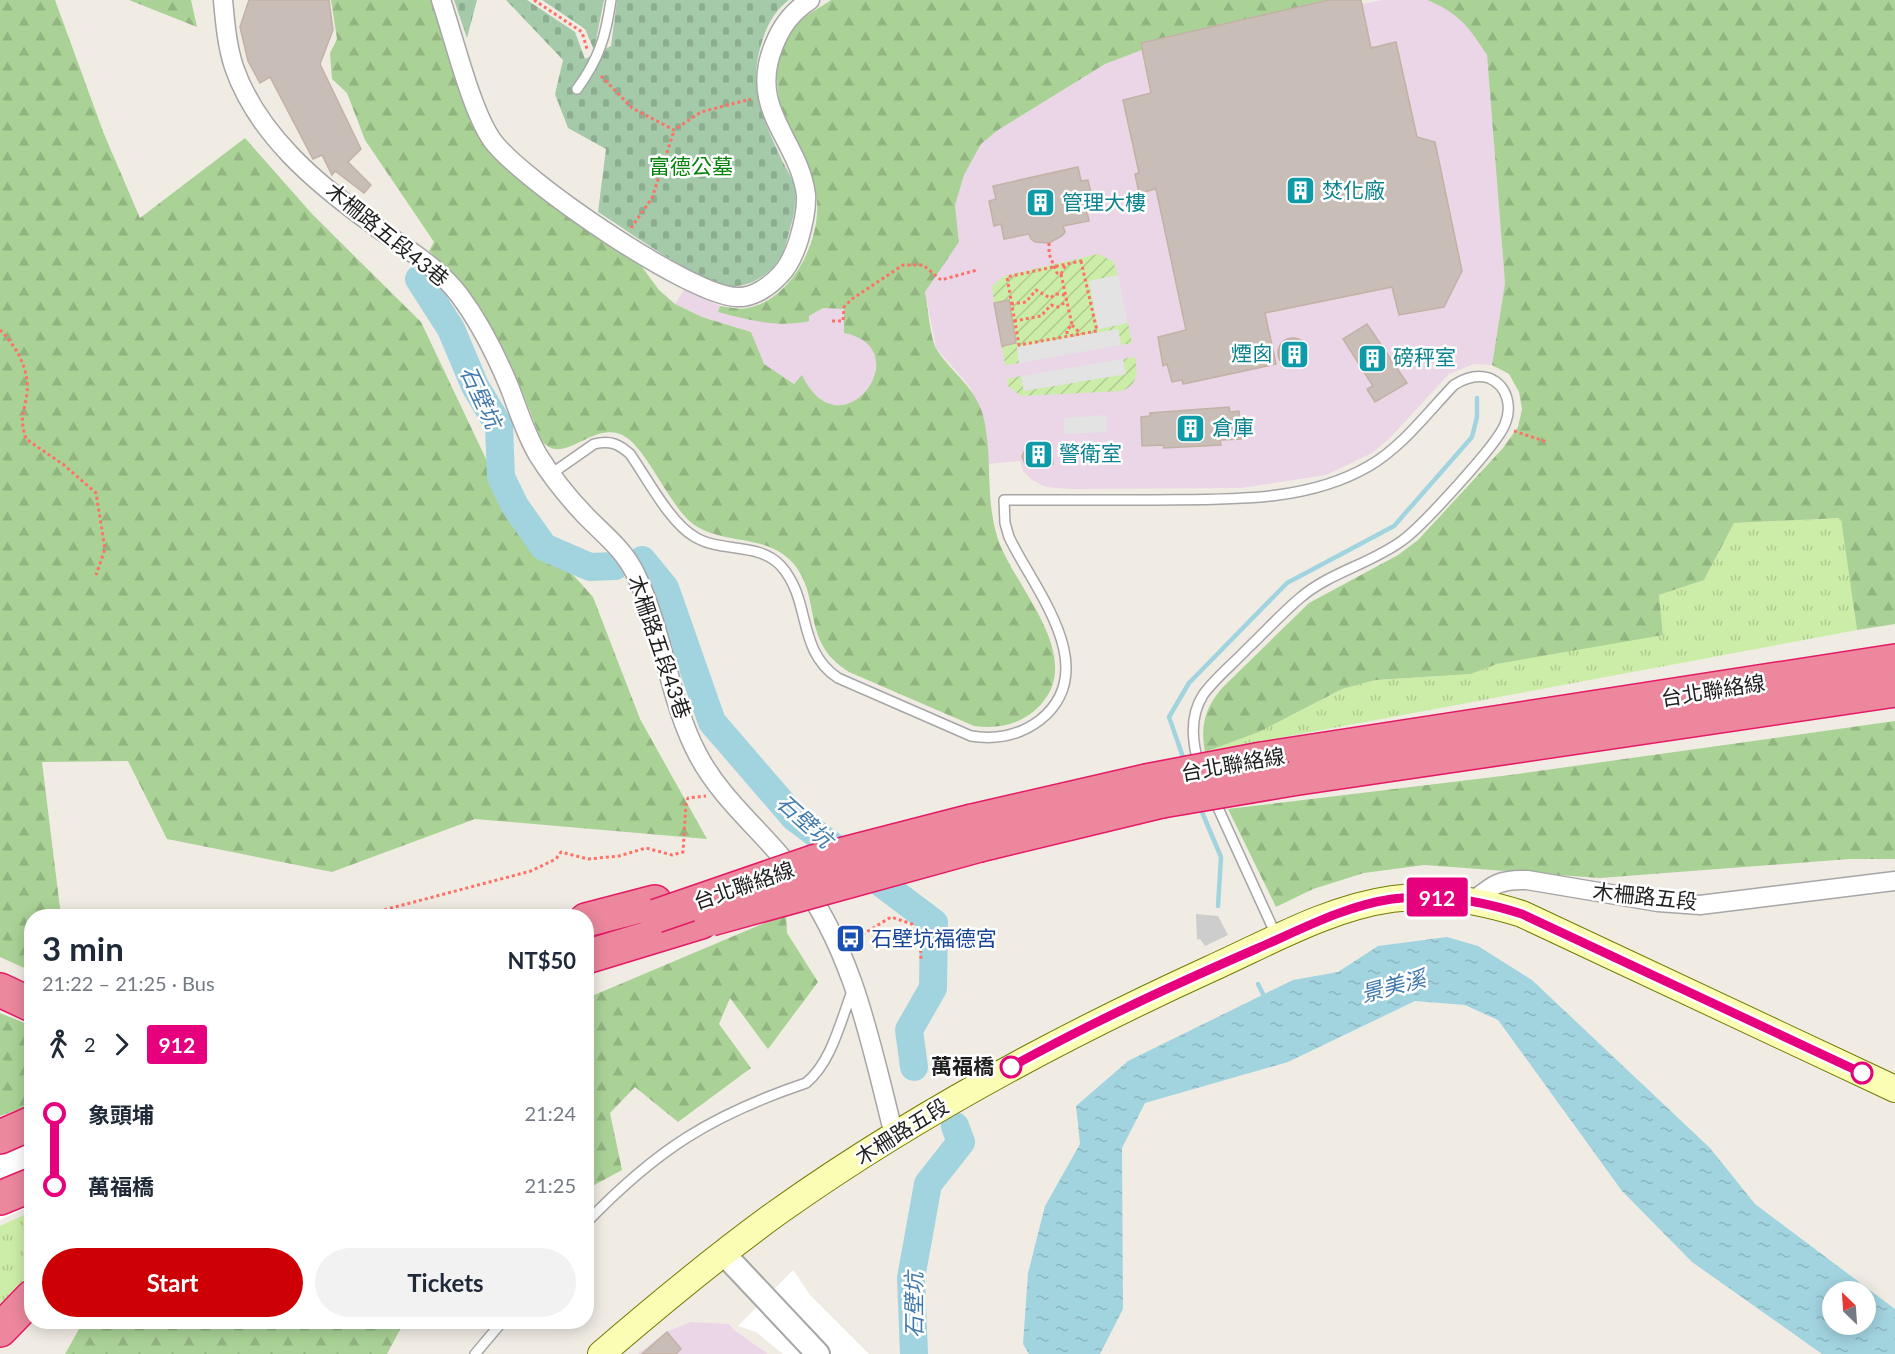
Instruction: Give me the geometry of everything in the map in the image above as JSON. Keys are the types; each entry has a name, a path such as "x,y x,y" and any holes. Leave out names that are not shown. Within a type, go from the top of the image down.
{"highway":[{"name":"台北聯絡線","path":"1154,791 1262,759 1895,661"},
{"name":"台北聯絡線","path":"594,953 658,917 701,922 976,832 1075,795 1154,791 1292,778 1895,690"},
{"name":"台北聯絡線","path":"594,935 658,917 813,862 976,832"},
{"path":"594,920 658,917"},
{"path":"594,962 658,917"},
{"path":"0,990 24,1001"},
{"path":"0,1330 24,1305"}],"main road":[{"name":"木柵路五段","path":"601,1354 777,1213 894,1135 1036,1053 1131,1005 1278,939 1336,914 1390,899 1430,897 1473,901 1522,914 1895,1089"}],"street":[{"name":"木柵路五段43巷","path":"223,0 234,67 255,108 301,165 370,223 426,262 457,293 488,341 530,440 551,474 584,514 621,550 636,574 661,639 691,742 700,760 726,794 796,874 826,920 840,948 854,987 894,1135"},
{"path":"441,0 476,104 493,140 528,176 652,260 700,286 739,297 763,289 787,267 803,225 806,194 767,95 768,64 780,31 794,12 810,0"},
{"name":"木柵路五段","path":"1473,901 1498,882 1508,879 1527,880 1658,902 1701,904 1895,881"},
{"path":"723,1254 818,1354"}],"lane":[{"path":"577,88 594,66 607,25 611,0"},
{"path":"551,474 594,444 603,442 621,445 630,454 675,519 695,538 761,553 778,563 790,577 798,597 809,642 826,670 838,678 971,736 988,739 1008,736 1032,726 1046,715 1058,699 1066,667 1065,649 1059,630 1009,537 1005,523 1004,500 1223,499 1293,492 1325,485 1351,476 1390,451 1454,385 1466,378 1479,376 1498,384 1509,403 1504,427 1479,459 1412,532 1389,549 1312,588 1212,684 1197,708 1192,730 1193,746 1204,776"},
{"path":"1208,786 1278,939"},
{"path":"594,1215 644,1167 687,1134 755,1100 806,1083 813,1078 828,1054 854,987"},
{"path":"475,1354 496,1329"}],"path":[{"path":"534,0 582,32 594,66 604,82 632,108 674,130"},
{"path":"621,241 652,198 674,130 701,112 767,95"},
{"path":"1049,243 1053,267 1057,273 1061,274"},
{"path":"1081,261 1097,331 1019,345 1007,277 1066,264 1081,261"},
{"path":"1066,264 1061,274 1072,325 1081,334"},
{"path":"832,321 843,321 844,307 852,299 903,265 923,265 941,280 977,270"},
{"path":"1011,304 1026,302 1033,291 1050,298"},
{"path":"1050,298 1056,294 1066,296"},
{"path":"1050,298 1051,305"},
{"path":"1051,305 1058,307 1067,301"},
{"path":"1014,321 1041,316 1051,305"},
{"path":"1067,336 1067,330 1072,325"},
{"path":"0,330 23,362 28,391 20,421 26,439 64,465 96,493 105,549 96,575"},
{"path":"1504,427 1547,442"},
{"path":"387,909 531,871 556,859 561,852 588,859 620,856 646,848 672,855 682,852 688,798 726,794"},
{"path":"840,948 891,917 912,924 920,937 921,959"}],"shaded area":[{"path":"1329,0 1361,0 1363,4 1382,0 1427,0 1449,9 1470,27 1487,55 1505,283 1492,365 1474,364 1449,374 1389,439 1372,453 1326,475 1241,488 1070,489 1046,487 1032,480 1023,471 1020,461 987,464 987,433 970,387 936,348 925,291 959,242 955,205 964,175 981,144 998,130 1105,64 1142,50 1141,43"},
{"path":"1118,275 1128,323 1098,329 1089,281"},
{"path":"684,290 720,306 718,311 809,316 823,308 844,309 860,336 871,345 877,362 873,386 860,399 843,405 830,405 818,399 808,389 802,376 795,384 763,364 751,332 702,317 675,304"},
{"path":"1118,329 1121,345 1019,363 1017,347"},
{"path":"1123,359 1126,374 1024,391 1021,376"},
{"path":"1107,415 1107,432 1064,434 1064,418"},
{"path":"1196,914 1218,916 1228,935 1205,946 1200,939 1197,940"},
{"path":"691,1322 729,1324 768,1354 638,1354 666,1332"}],"green space":[{"path":"0,0 55,0 104,134 140,218 245,138 313,215 421,322 505,499 593,597 640,719 707,839 475,819 332,872 167,839 128,761 42,762 60,909 24,909 24,968 0,957"},
{"path":"129,0 191,0 197,27"},
{"path":"331,0 431,0 464,98 479,136 491,154 514,176 642,267 659,290 675,304 702,317 751,332 764,364 794,384 802,375 818,397 836,405 853,402 866,390 875,375 875,357 866,342 844,333 844,309 823,308 809,316 809,321 786,324 752,320 718,312 720,306 737,309 764,303 778,293 802,264 810,246 815,228 816,193 785,120 780,104 777,74 779,58 785,43 794,27 802,19 831,0 1329,0 1141,43 1142,50 1105,64 998,130 981,144 964,175 955,205 959,242 925,292 931,331 937,350 973,394 982,412 988,443 991,507 998,539 1044,625 1052,648 1055,670 1050,692 1034,711 1006,725 974,726 849,672 833,660 823,647 802,576 793,563 782,554 758,543 705,531 693,524 678,508 634,444 621,435 608,432 561,449 551,448 541,440 521,388 497,338 467,292 429,251 434,242 365,140 347,93 332,79 330,53 337,39"},
{"path":"454,0 477,0 467,38"},
{"name":"富德公墓","path":"506,0 527,0 575,32 585,59 611,46 617,0 789,0 775,14 765,32 757,60 756,75 763,117 792,179 795,193 793,216 786,244 772,269 747,284 728,286 715,282 681,266 598,212 606,149 568,128 555,94 563,60"},
{"path":"542,0 604,0 594,50 585,29"},
{"path":"1427,0 1895,0 1895,624 1857,630 1841,518 1734,523 1704,580 1659,595 1663,635 1497,664 1471,674 1376,680 1342,689 1259,732 1205,752 1203,734 1205,717 1223,687 1309,603 1398,555 1418,540 1503,448 1518,427 1522,409 1519,392 1509,374 1492,365 1505,283 1487,55 1475,36 1462,22 1447,10"},
{"path":"1098,254 1113,261 1118,275 1089,281 1098,329 1128,323 1132,343 1121,345 1118,329 1017,347 1019,363 1005,365 1002,346 1016,343 1009,300 994,303 992,286 1004,276"},
{"path":"1135,357 1134,382 1121,391 1021,396 1008,386 1007,379 1021,376 1024,391 1125,374 1123,359"},
{"path":"1842,518 1857,630 1205,752 1259,732 1342,689 1376,680 1471,674 1497,664 1663,634 1659,595 1704,580 1734,523"},
{"path":"1895,721 1895,859 1850,859 1600,878 1424,865 1364,873 1313,889 1276,907 1228,809 1510,775"},
{"path":"786,914 787,933 818,982 768,1049 730,998 719,1024 751,1068 678,1122 635,1087 610,1113 622,1170 594,1185 594,995"},
{"path":"0,1013 24,1023 24,1107 0,1116"},
{"path":"24,1215 24,1282 0,1304 0,1226"},
{"path":"79,1329 400,1329 387,1354 65,1354"}],"water":[{"name":"景美溪","path":"1447,937 1478,946 1532,980 1710,1148 1755,1204 1858,1281 1822,1281 1822,1335 1876,1335 1876,1295 1895,1309 1895,1354 1822,1354 1692,1262 1622,1191 1498,1020 1465,1005 1415,1001 1288,1062 1145,1103 1122,1148 1123,1309 1100,1354 1029,1354 1023,1344 1028,1273 1045,1206 1080,1144 1076,1106 1128,1061 1293,980 1338,972 1378,946"}],"pier":[{"path":"23,1112 24,1209 0,1220 0,1122"},
{"path":"793,1270 810,1295 869,1354 783,1354 756,1332 738,1326"}],"building":[{"path":"249,0 329,0 333,30 320,64 361,149 348,162 371,185 364,193 335,171 332,175 322,155 313,159 270,77 260,83 248,61 240,27"},
{"name":"焚化廠","path":"1329,0 1361,0 1371,48 1396,42 1417,137 1435,142 1462,271 1444,307 1399,315 1392,287 1265,313 1276,364 1183,384 1182,380 1172,382 1167,364 1163,366 1158,337 1186,330 1156,189 1139,193 1135,174 1139,173 1123,100 1151,93 1141,43"},
{"name":"管理大樓","path":"1078,167 1081,181 1088,180 1094,206 1086,207 1089,221 1063,226 1065,232 1062,236 1049,243 1035,242 1029,234 1004,239 1001,224 994,226 989,201 996,199 993,186"},
{"path":"1009,300 1016,343 1002,346 994,303"},
{"name":"磅秤室","path":"1367,324 1407,383 1375,402 1367,389 1373,386 1343,339"},
{"name":"煙囪","path":"1293,338 1304,342 1308,353 1304,364 1293,368 1282,364 1278,353 1282,342"},
{"name":"倉庫","path":"1229,407 1230,412 1239,411 1241,439 1220,440 1221,445 1164,448 1163,445 1142,446 1141,417 1150,416 1150,413"},
{"name":"警衛室","path":"1051,444 1053,464 1035,467 1025,464 1022,456 1025,450"},
{"path":"667,1332 681,1349 676,1354 642,1354"}],"waterway":[{"name":"石壁坑","path":"419,279 451,329 475,386 499,426 501,477 515,506 544,547 590,567 615,566"},
{"path":"1184,760 1169,717 1189,683 1287,583 1394,526 1472,437 1477,417 1477,398"},
{"name":"石壁坑","path":"642,560 665,588 712,722 794,817 934,923 933,988 909,1030 914,1067"},
{"path":"1199,805 1221,857 1218,906"},
{"path":"1258,984 1266,1000"},
{"name":"石壁坑","path":"914,1354 911,1278 928,1184 961,1142 955,1126"}],"bus line":[{"name":"912","path":"1011,1067 1131,1005 1336,914 1390,899 1448,897 1489,904 1553,927 1862,1073"}],"place":[{"name":"焚化廠","path":"1301,191"},
{"name":"管理大樓","path":"1041,203"},
{"name":"煙囪","path":"1294,354"},
{"name":"磅秤室","path":"1372,358"},
{"name":"倉庫","path":"1191,428"},
{"name":"警衛室","path":"1038,454"},
{"name":"石壁坑福德宮","path":"850,939"},
{"name":"萬福橋","path":"1011,1067"}]}
